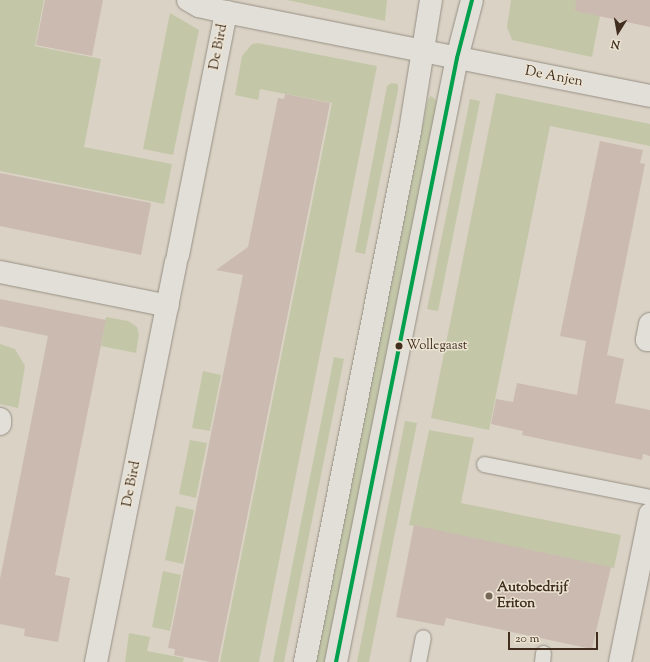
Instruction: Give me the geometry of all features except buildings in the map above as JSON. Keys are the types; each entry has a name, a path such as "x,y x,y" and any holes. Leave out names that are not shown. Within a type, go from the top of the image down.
{"street":[{"path":"188,0 199,6 226,12"},
{"path":"305,662 424,51 431,0"},
{"path":"336,662 457,58 472,0"},
{"name":"De Bird","path":"96,662 226,12 457,58"},
{"name":"De Anjen","path":"457,58 650,96"},
{"path":"0,272 168,306"},
{"path":"650,324 647,340 650,340"},
{"path":"0,419 0,424"},
{"path":"620,662 650,514"}],"lane":[{"path":"484,464 650,497"},
{"path":"418,662 423,637"}],"green space":[{"path":"0,0 44,0 35,46 101,59 84,147 172,164 164,204 0,171"},
{"path":"287,0 387,0 385,21"},
{"path":"511,0 603,0 592,57 512,40 507,27"},
{"path":"170,13 199,30 173,155 143,149"},
{"path":"258,43 377,66 259,662 220,662 332,103 260,89 258,100 235,95 242,56 252,44"},
{"path":"391,83 398,84 398,90 365,254 355,252 387,86"},
{"path":"496,93 650,124 650,146 550,126 489,430 431,418"},
{"path":"431,96 436,100 434,119 325,662 316,662 428,99"},
{"path":"470,99 480,101 438,311 427,309"},
{"path":"106,317 128,321 137,327 139,335 136,353 101,346"},
{"path":"0,344 15,349 25,366 18,408 0,404"},
{"path":"334,357 344,359 284,662 273,662"},
{"path":"203,371 221,375 210,431 192,428"},
{"path":"405,421 417,423 369,662 357,662"},
{"path":"429,430 474,438 461,503 621,535 614,568 409,525"},
{"path":"190,440 207,443 196,498 179,494"},
{"path":"176,506 194,510 183,564 165,560"},
{"path":"163,571 181,575 170,631 152,627"},
{"path":"129,633 150,637 147,651 184,658 183,662 125,662"}],"transit line":[{"path":"336,662 457,58 472,0"}],"place":[{"name":"Wollegaast","path":"399,346"},
{"name":"Autobedrijf Eriton","path":"489,596"}]}
